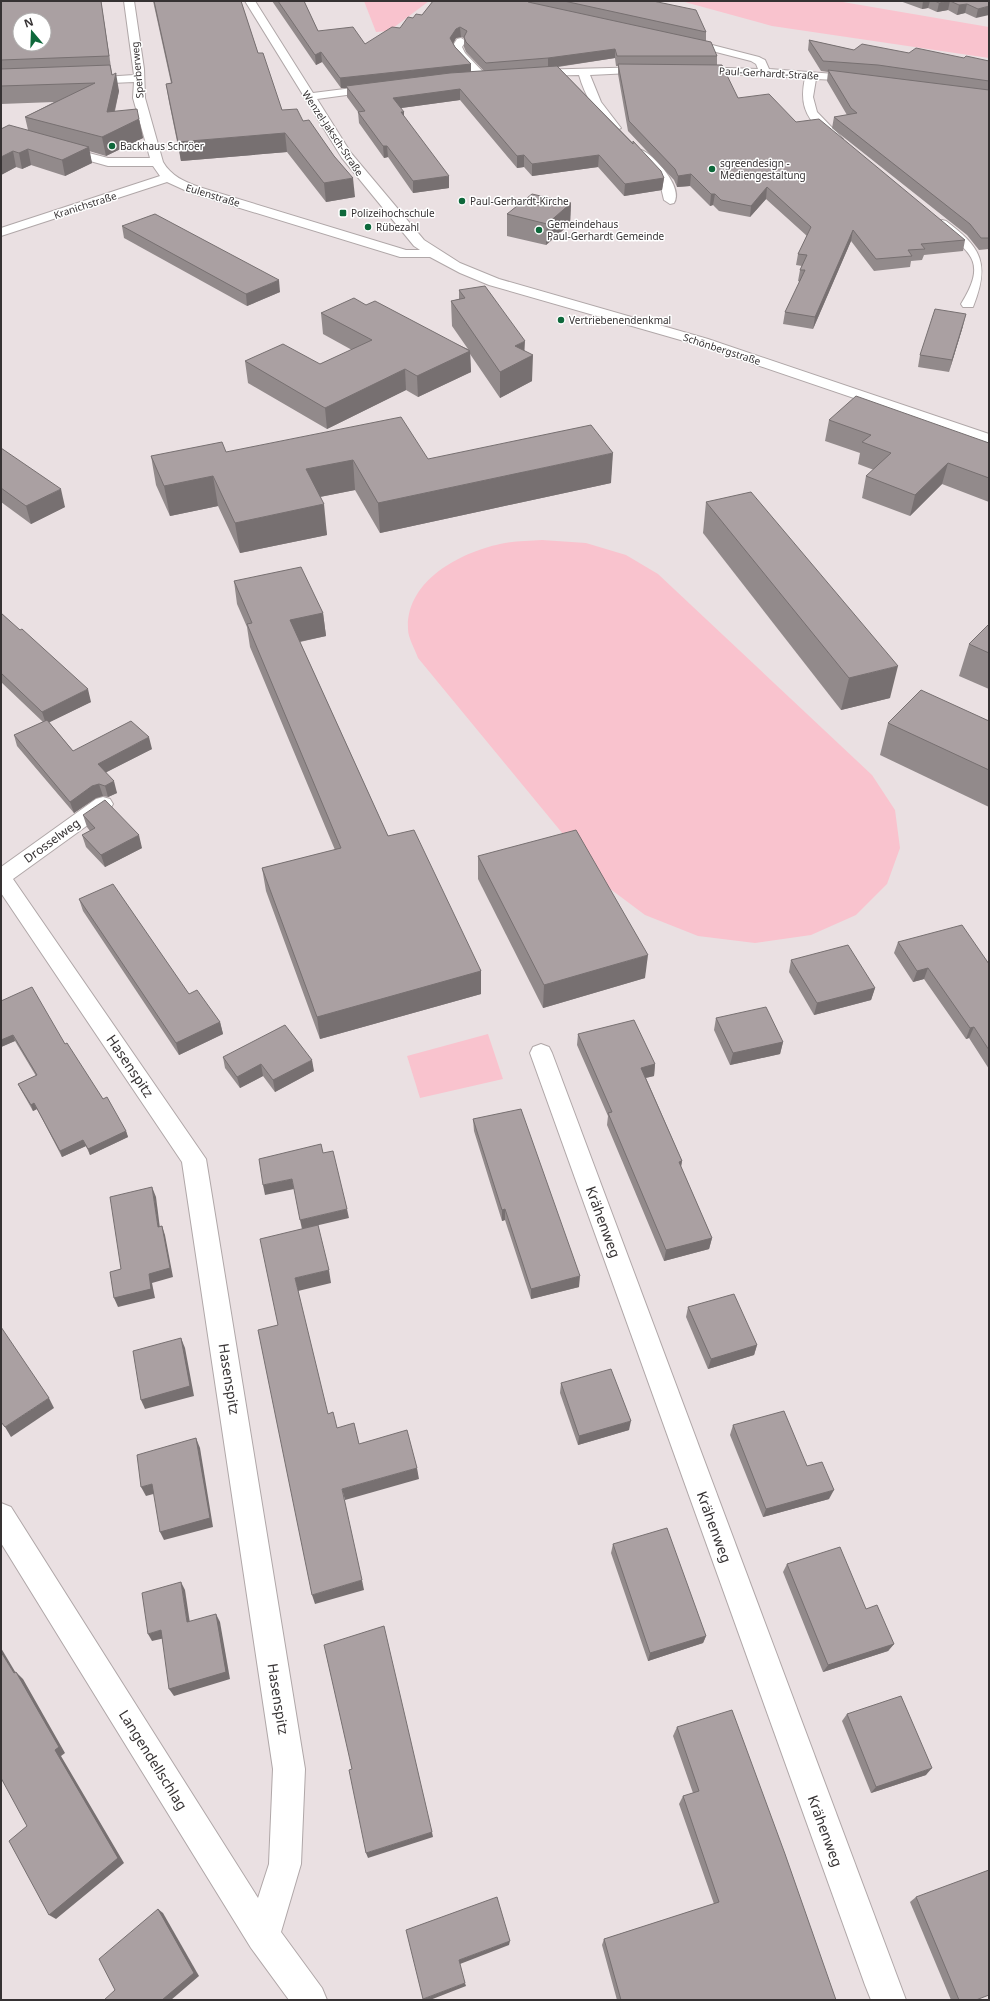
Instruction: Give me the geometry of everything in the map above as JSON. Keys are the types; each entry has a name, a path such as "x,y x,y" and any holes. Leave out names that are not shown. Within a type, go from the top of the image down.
{"street":[{"name":"Sperberweg","path":"129,1 139,69 139,98 157,162"},
{"name":"Wenzel-Jaksch-Straße","path":"250,1 356,169 419,243 432,253"},
{"path":"675,39 755,59 760,62 764,72"},
{"path":"461,41 457,47 460,54 482,77"},
{"path":"523,74 583,71 657,70"},
{"name":"Paul-Gerhardt-Straße","path":"687,70 764,72 868,79"},
{"path":"583,71 590,94 596,106 667,181 670,188 670,200"},
{"path":"811,75 806,92 808,108 821,126 848,148"},
{"path":"468,79 496,76"},
{"path":"79,81 138,78"},
{"path":"310,97 390,87"},
{"path":"50,146 108,162 157,162"},
{"name":"Eulenstraße","path":"157,162 161,170 169,177 179,184 195,190 405,254 432,253"},
{"name":"Kranichstraße","path":"1,232 169,177"},
{"path":"930,214 961,239 980,260 982,270 980,283 968,304"},
{"name":"Schönbergstraße","path":"432,253 467,272 494,282 703,342 989,439"},
{"name":"Drosselweg","path":"1,877 103,804"},
{"name":"Hasenspitz","path":"1,877 194,1159 289,1769 285,1864 263,1936"},
{"name":"Krähenweg","path":"541,1053 888,2000"},
{"name":"Langendellschlag","path":"1,1517 263,1936 310,2000"}],"shaded area":[{"path":"364,1 429,1 389,31 376,32"},
{"path":"681,1 837,1 989,27 989,58 772,26"},
{"path":"542,540 586,543 626,555 658,574 872,775 895,810 900,848 887,884 856,915 811,935 755,943 698,936 645,915 605,885 418,658 408,632 410,612 416,597 425,583 452,562 484,548 500,544"},
{"path":"488,1034 503,1079 420,1098 407,1056"}],"building":[{"path":"1,1 101,1 109,56 1,60"},
{"path":"154,1 241,1 258,53 263,53 282,110 297,109 303,121 309,120 334,156 353,178 324,183 285,133 178,142 166,84 172,83"},
{"path":"278,1 304,1 318,31 353,27 365,44 392,27 400,28 408,17 413,18 416,14 422,15 433,1 527,1 711,42 717,56 617,56 615,49 548,58 486,63 466,42 464,37 467,31 460,27 456,29 450,38 455,47 471,64 340,78 321,52 315,55"},
{"path":"564,1 653,1 696,10 706,32"},
{"path":"935,1 950,1 939,3"},
{"path":"950,1 989,1 989,6 978,9 967,4 959,5"},
{"path":"809,40 854,50 862,44 909,53 916,48 964,58 966,56 989,61 989,81 878,65 823,61"},
{"path":"618,64 722,65 738,98 769,94 796,122 819,119 965,240 921,244 925,249 908,250 912,256 876,259 853,230 815,317 785,312 805,270 800,270 807,255 798,254 811,227 767,187 751,206 721,200 715,194 711,194 691,174 678,176 675,169 629,121"},
{"path":"110,65 112,75 116,73 107,112 137,109 139,119 102,137 25,117 95,83 1,86 1,69"},
{"path":"557,66 633,144 633,141 661,171 664,178 625,184 599,155 532,164 524,155 517,156 460,89 393,98 404,112 401,112 449,176 413,181 387,146 383,146 358,112 365,111 346,86 450,73"},
{"path":"828,70 989,90 989,238 981,238 970,224 834,117 857,113 851,108"},
{"path":"9,125 89,147 62,160 28,149 19,153 13,151 1,157 1,129"},
{"path":"532,194 571,203 547,224 507,214"},
{"path":"155,214 279,280 246,294 122,226"},
{"path":"485,286 525,341 515,346 533,355 500,372 451,301 465,298 459,290"},
{"path":"354,298 366,305 375,301 470,351 417,376 405,369 325,408 245,361 283,344 320,364 372,340 321,313"},
{"path":"935,309 966,314 952,360 920,355"},
{"path":"856,396 989,443 989,478 948,463 915,495 866,476 891,453 862,442 871,435 829,420"},
{"path":"401,417 428,459 591,425 613,453 378,503 353,460 306,469 324,504 235,523 213,476 164,486 151,456 222,442 226,452"},
{"path":"1,448 61,489 26,506 1,488"},
{"path":"751,492 898,666 849,678 706,502"},
{"path":"301,567 323,613 290,620 388,836 414,830 481,971 317,1017 262,868 341,848 247,624 252,623 234,581"},
{"path":"1,613 20,630 22,629 88,689 42,712 1,673"},
{"path":"989,624 989,653 969,644"},
{"path":"921,690 989,721 989,770 888,723"},
{"path":"47,720 73,751 131,721 149,737 98,764 114,781 105,786 99,784 92,786 70,802 14,735"},
{"path":"105,800 139,835 101,855 82,835 95,828 83,815"},
{"path":"576,830 648,955 544,985 478,856"},
{"path":"113,884 189,994 197,990 220,1022 176,1043 79,899"},
{"path":"962,925 989,964 989,1050 974,1027 970,1028 928,968 917,971 898,942"},
{"path":"848,945 875,988 817,1003 791,960"},
{"path":"32,987 65,1044 67,1043 103,1099 107,1097 126,1131 88,1149 83,1140 60,1151 34,1103 31,1105 18,1084 37,1075 13,1035 1,1040 1,1001"},
{"path":"766,1007 783,1042 733,1053 716,1018"},
{"path":"634,1020 655,1064 641,1068 682,1161 679,1162 712,1238 666,1250 608,1113 612,1112 578,1034"},
{"path":"285,1025 312,1060 273,1080 261,1064 237,1077 223,1057"},
{"path":"521,1109 580,1276 531,1289 505,1209 502,1210 473,1119"},
{"path":"321,1144 323,1153 333,1151 347,1209 300,1220 292,1179 263,1185 259,1159"},
{"path":"152,1187 158,1227 162,1226 170,1268 149,1274 151,1289 114,1298 110,1272 121,1269 110,1197"},
{"path":"318,1225 329,1270 295,1278 328,1414 333,1412 337,1428 354,1423 359,1444 407,1430 417,1468 342,1489 362,1580 312,1595 258,1330 278,1325 260,1239"},
{"path":"734,1294 757,1345 711,1359 688,1307"},
{"path":"1,1327 49,1398 5,1427 1,1422"},
{"path":"181,1338 190,1386 141,1400 133,1351"},
{"path":"611,1369 631,1421 579,1436 561,1383"},
{"path":"784,1411 807,1466 822,1462 834,1490 766,1509 733,1425"},
{"path":"196,1438 210,1518 160,1532 152,1484 141,1487 137,1455"},
{"path":"667,1528 706,1636 650,1653 613,1544"},
{"path":"840,1547 866,1609 877,1605 894,1644 828,1665 787,1564"},
{"path":"181,1582 187,1622 216,1614 226,1672 169,1689 161,1630 148,1634 142,1593"},
{"path":"384,1626 432,1832 366,1853 349,1770 352,1769 324,1645"},
{"path":"1,1652 14,1673 16,1672 59,1747 55,1750 118,1858 49,1915 9,1841 27,1826 1,1778"},
{"path":"901,1696 932,1768 876,1787 847,1714"},
{"path":"732,1710 785,1854 836,2000 621,2000 604,1939 719,1902 683,1796 699,1791 677,1727"},
{"path":"989,1870 989,1995 976,2000 959,2000 916,1897"},
{"path":"497,1897 510,1941 459,1960 465,1983 423,1999 406,1930"},
{"path":"158,1909 194,1973 162,2000 104,2000 115,1990 99,1959"}],"place":[{"name":"Backhaus Schröer","path":"112,146"},
{"name":"sgreendesign - Mediengestaltung","path":"712,169"},
{"name":"Paul-Gerhardt-Kirche","path":"462,201"},
{"name":"Polizeihochschule","path":"343,213"},
{"name":"Rübezahl","path":"368,227"},
{"name":"Gemeindehaus Paul-Gerhardt Gemeinde","path":"539,230"},
{"name":"Vertriebenendenkmal","path":"561,320"}]}
